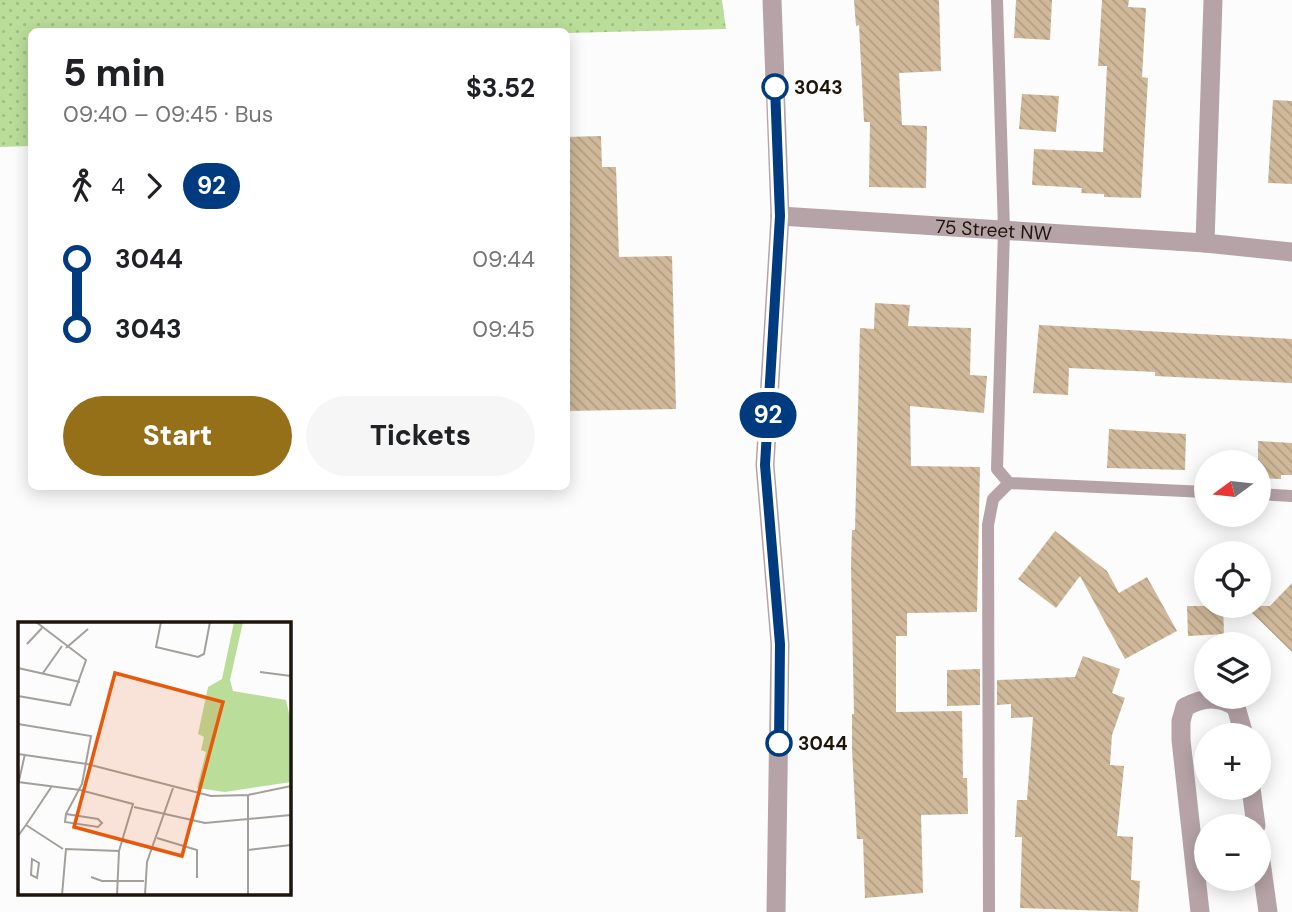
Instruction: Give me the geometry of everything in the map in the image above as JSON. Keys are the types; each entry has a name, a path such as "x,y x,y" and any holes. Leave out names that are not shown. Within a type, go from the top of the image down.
{"street":[{"path":"772,0 780,216 765,465 780,644 776,912"},
{"path":"1205,243 1213,0"},
{"name":"75 Street NW","path":"780,216 1205,243 1292,252"},
{"path":"1200,912 1181,721 1185,707 1200,699 1223,699 1236,707 1241,723"},
{"path":"1265,891 1268,912"}],"lane":[{"path":"997,0 1004,230 997,469 1009,483 1194,491"},
{"path":"989,912 988,525 993,499 1009,483"},
{"path":"1271,495 1292,496"}],"green space":[{"path":"0,0 722,0 726,29 570,33 570,28 28,28 28,146 0,147"}],"building":[{"path":"854,0 939,0 941,71 899,73 902,125 927,126 926,188 869,187 870,122 864,122 859,25 856,26"},
{"path":"1016,0 1052,0 1050,40 1014,38"},
{"path":"1102,0 1129,0 1128,7 1146,8 1142,77 1148,78 1141,198 1104,197 1104,194 1081,193 1082,188 1032,185 1034,149 1103,152 1107,66 1098,66"},
{"path":"1022,94 1059,96 1056,132 1019,129"},
{"path":"1273,100 1292,101 1292,184 1268,183"},
{"path":"601,136 602,167 616,167 619,257 672,256 676,409 570,411 570,137"},
{"path":"875,303 910,305 908,326 971,328 970,375 987,376 984,413 910,406 911,466 980,467 977,612 907,613 907,636 896,636 896,712 962,711 963,778 967,778 968,814 921,815 923,893 865,898 863,839 857,839 852,750 854,714 851,566 852,530 855,530 860,328 874,329"},
{"path":"1039,325 1292,339 1292,383 1155,376 1155,372 1069,368 1068,395 1033,393"},
{"path":"1109,429 1186,434 1185,470 1107,468"},
{"path":"1258,441 1292,443 1292,475 1281,475 1281,479 1271,479 1271,450 1258,450"},
{"path":"1055,531 1107,571 1119,593 1147,577 1177,631 1125,659 1080,576 1056,608 1018,579"},
{"path":"1292,583 1292,652 1257,618 1271,618 1271,605"},
{"path":"1187,606 1194,606 1194,618 1223,618 1224,632 1194,632 1194,636 1188,636"},
{"path":"1083,656 1120,669 1112,693 1125,698 1112,735 1110,765 1124,766 1117,836 1133,837 1131,880 1140,881 1138,912 1020,908 1022,837 1015,837 1017,800 1027,800 1033,717 1011,718 1011,704 997,705 997,680 1075,677"},
{"path":"980,669 980,705 947,706 947,670"}],"bus line":[{"name":"92","path":"775,87 780,216 765,465 780,644 779,743"}],"place":[{"name":"3043","path":"775,87"},
{"name":"3044","path":"779,743"}]}
